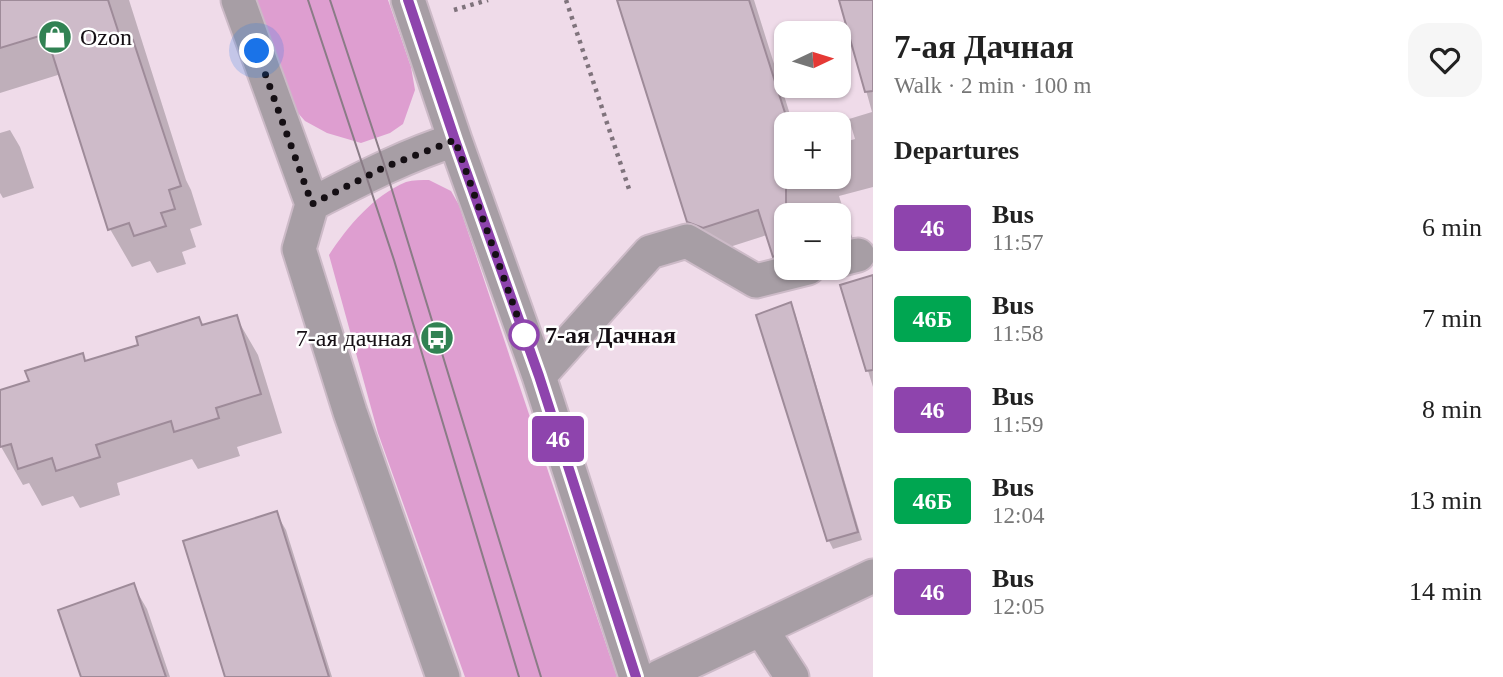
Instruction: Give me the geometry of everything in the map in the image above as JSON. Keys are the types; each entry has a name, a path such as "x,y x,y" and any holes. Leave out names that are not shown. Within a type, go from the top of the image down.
{"street":[{"path":"238,0 312,204 299,249 350,412 443,677"},
{"path":"408,0 539,376 636,677"},
{"path":"312,204 385,167 455,140"},
{"path":"539,376 650,252 687,241 756,281 774,276"},
{"path":"659,677 873,576"},
{"path":"761,629 792,677"}],"path":[{"path":"454,10 488,0"},
{"path":"566,0 629,189"}],"shaded area":[{"path":"250,0 388,0 411,67 415,90 403,124 390,133 361,143 327,133 305,121 282,95"},
{"path":"429,180 451,191 459,205 617,677 465,677 378,433 329,255 353,223 383,195 406,182"}],"building":[{"path":"0,0 108,0 122,43 133,40 181,186 169,190 175,209 161,213 166,226 134,236 129,223 108,230 46,34 0,48"},
{"path":"617,0 749,0 774,78 774,98 780,98 785,112 774,112 774,189 786,189 786,203 774,203 774,257 758,210 703,228 687,222"},
{"path":"839,0 873,0 873,91 865,92 851,42 851,21 845,21"},
{"path":"873,275 873,370 866,371 840,285"},
{"path":"791,302 858,532 827,541 756,315"},
{"path":"237,315 261,394 216,408 219,418 174,432 171,421 96,445 100,457 56,471 52,458 18,469 11,444 0,447 0,390 29,381 25,371 83,353 85,361 138,345 136,337 199,317 202,325"},
{"path":"277,511 329,677 225,677 183,541"},
{"path":"134,583 166,677 81,677 58,610"}],"tram line":[{"path":"308,0 394,260 519,677"},
{"path":"330,0 385,167 541,677"}],"bus line":[{"name":"46","path":"408,0 539,376 636,677"}],"place":[{"name":"Ozon","path":"55,37"},
{"name":"7-ая Дачная","path":"524,335"},
{"name":"7-ая дачная","path":"437,338"}],"route":[{"path":"257,51 312,204 385,167 455,140 524,335"}]}
